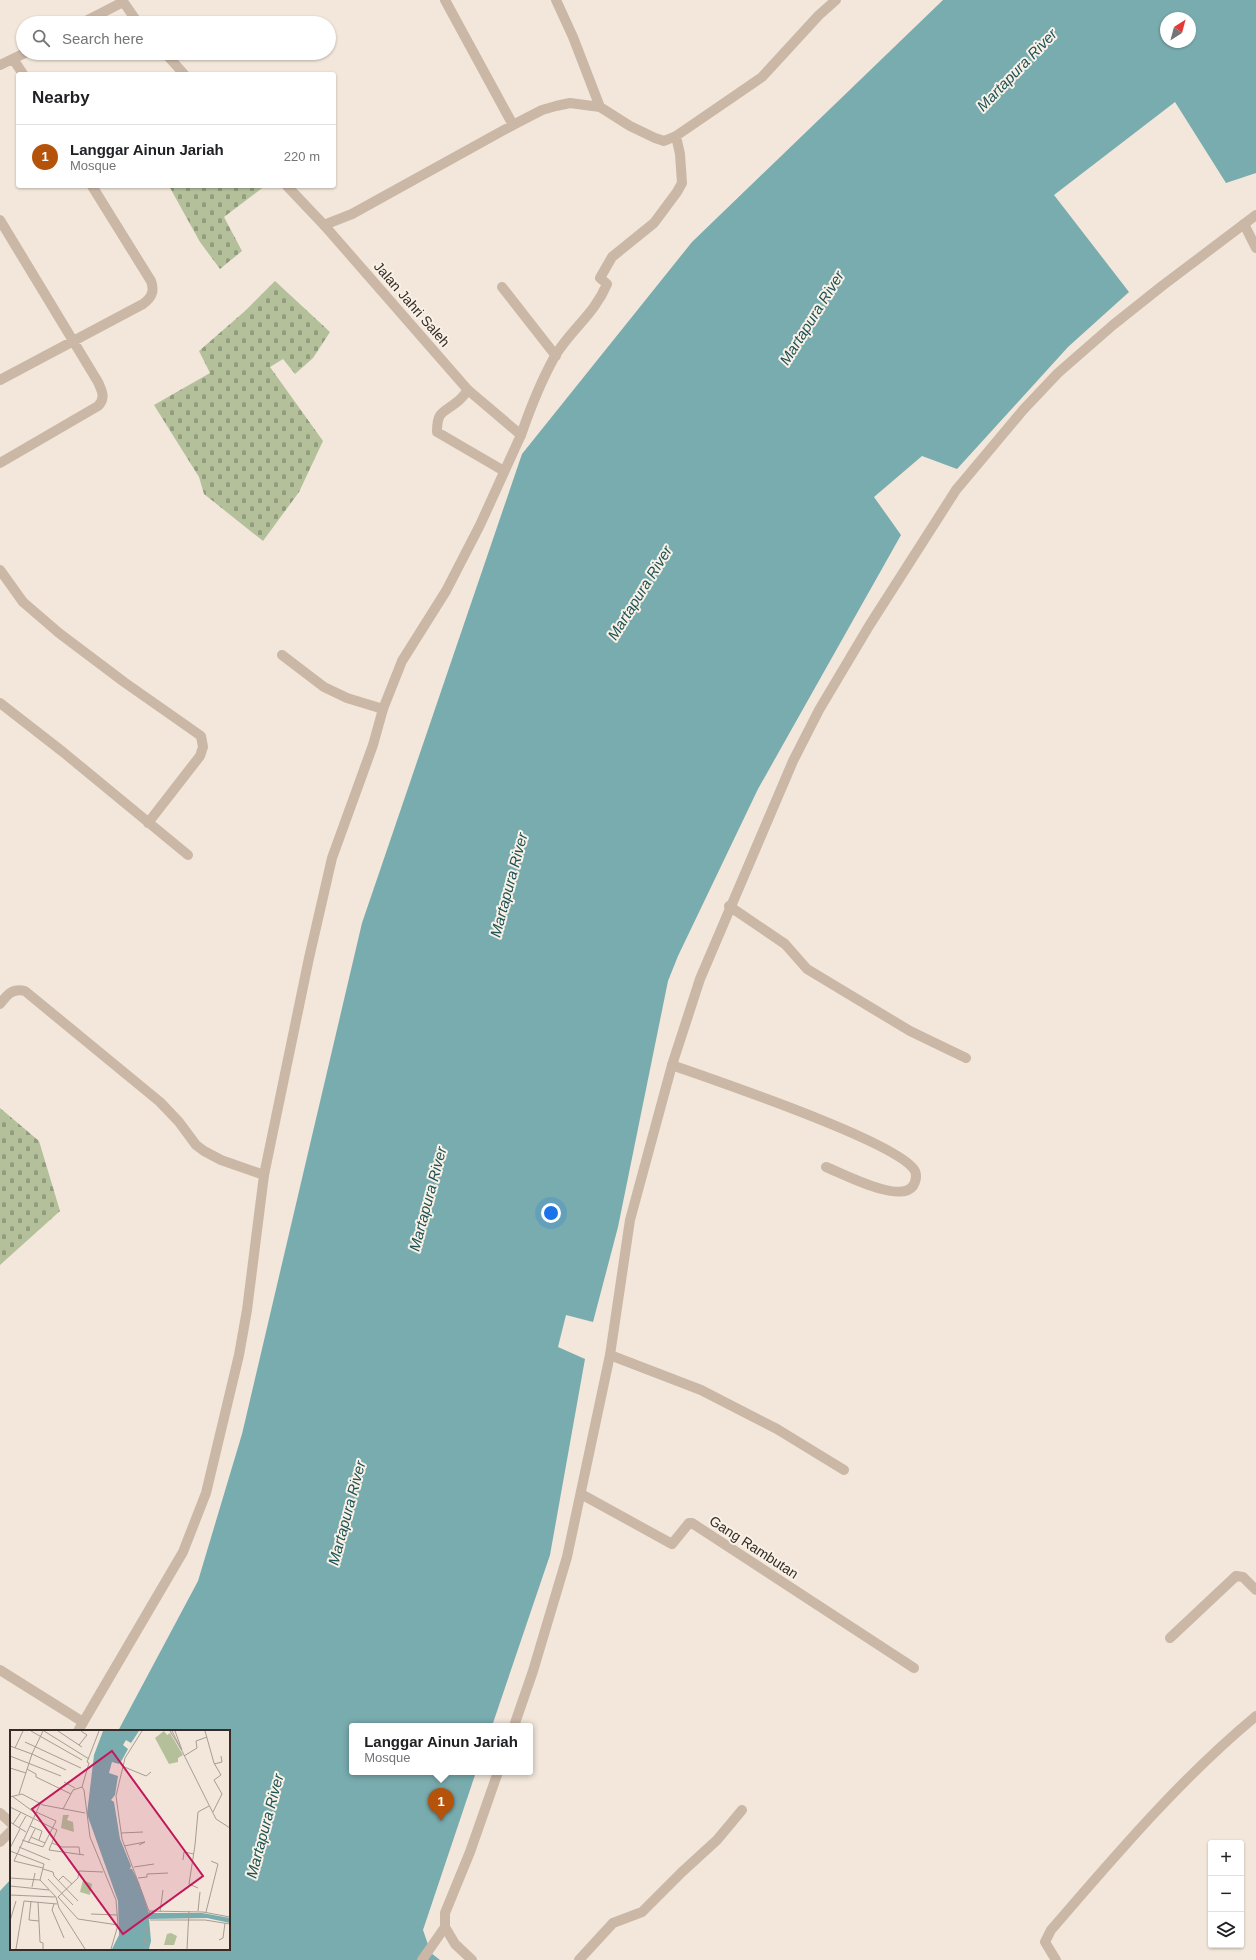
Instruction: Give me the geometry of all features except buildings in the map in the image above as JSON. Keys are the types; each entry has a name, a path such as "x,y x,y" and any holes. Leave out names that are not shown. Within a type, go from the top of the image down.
{"street":[{"path":"445,0 513,125"},
{"path":"556,0 573,37 600,107"},
{"path":"324,225 359,210 542,110 556,106 570,103 600,107 630,126 655,138 664,141 676,136 762,78 820,15 836,0"},
{"path":"95,16 122,1 133,16"},
{"path":"1,61 14,59 22,72"},
{"path":"171,60 182,72"},
{"path":"0,1670 81,1727 183,1552 206,1493 239,1356 246,1318 264,1174 308,958 332,858 373,745 383,709 402,661 446,591 480,525 521,435 538,392 556,356 592,312 601,298 606,284 600,278 612,257 654,223 682,183 680,154 676,136"},
{"path":"0,380 74,342 143,304 150,298 153,291 152,281 93,188"},
{"name":"Jalan Jahri Saleh","path":"289,188 324,225 468,390 521,435"},
{"path":"515,1723 533,1671 567,1557 610,1355 630,1220 672,1066 700,979 793,761 819,710 869,626 956,490 1023,410 1058,373 1162,286 1256,215"},
{"path":"0,220 104,394 102,402 96,408 0,463"},
{"path":"1244,224 1256,248"},
{"path":"502,287 556,356"},
{"path":"468,390 458,402 446,408 437,420 437,432 504,471"},
{"path":"0,570 24,602 60,633 124,682 201,736 203,747 200,756 148,822"},
{"path":"282,655 324,687 348,698 383,709"},
{"path":"0,703 63,752 188,855"},
{"path":"730,906 785,944 807,969 899,1024 966,1058"},
{"path":"0,1004 12,991 25,991 160,1102 179,1122 196,1144 221,1160 264,1174"},
{"path":"672,1066 774,1102 854,1134 905,1162 916,1172 916,1177 910,1190 895,1192 882,1190 826,1167"},
{"path":"610,1355 701,1390 777,1429 844,1470"},
{"name":"Gang Rambutan","path":"581,1494 672,1544 689,1523 692,1523 914,1668"},
{"path":"1170,1638 1236,1576 1243,1577 1256,1590"},
{"path":"1056,1960 1045,1942 1050,1930 1152,1816 1205,1762 1256,1716"},
{"path":"472,1960 455,1944 445,1927 445,1913 470,1852 497,1775"},
{"path":"579,1960 613,1923 642,1912 717,1840 742,1810"},
{"path":"0,1813 10,1821"},
{"path":"0,1842 10,1832"},
{"path":"422,1960 445,1927"}],"green space":[{"path":"170,188 262,188 224,217 242,251 220,269 200,242"},
{"path":"275,281 330,332 313,358 295,374 283,359 270,367 323,441 299,492 263,541 204,494 199,477 154,405 210,373 199,351 245,311"},
{"path":"0,1108 39,1141 60,1211 0,1265"}],"water":[{"name":"Martapura River","path":"943,0 1256,0 1256,173 1226,183 1175,102 1054,195 1129,292 1068,347 957,469 922,456 874,497 901,535 758,789 678,956 668,981 618,1227 593,1322 566,1315 558,1347 585,1359 550,1555 493,1723 349,1723 349,1775 475,1775 423,1930 431,1953 440,1960 0,1960 0,1891 10,1880 10,1950 230,1950 230,1730 119,1730 198,1581 242,1434 362,923 522,454 692,242"}],"place":[{"name":"Langgar Ainun Jariah","path":"441,1821"}]}
